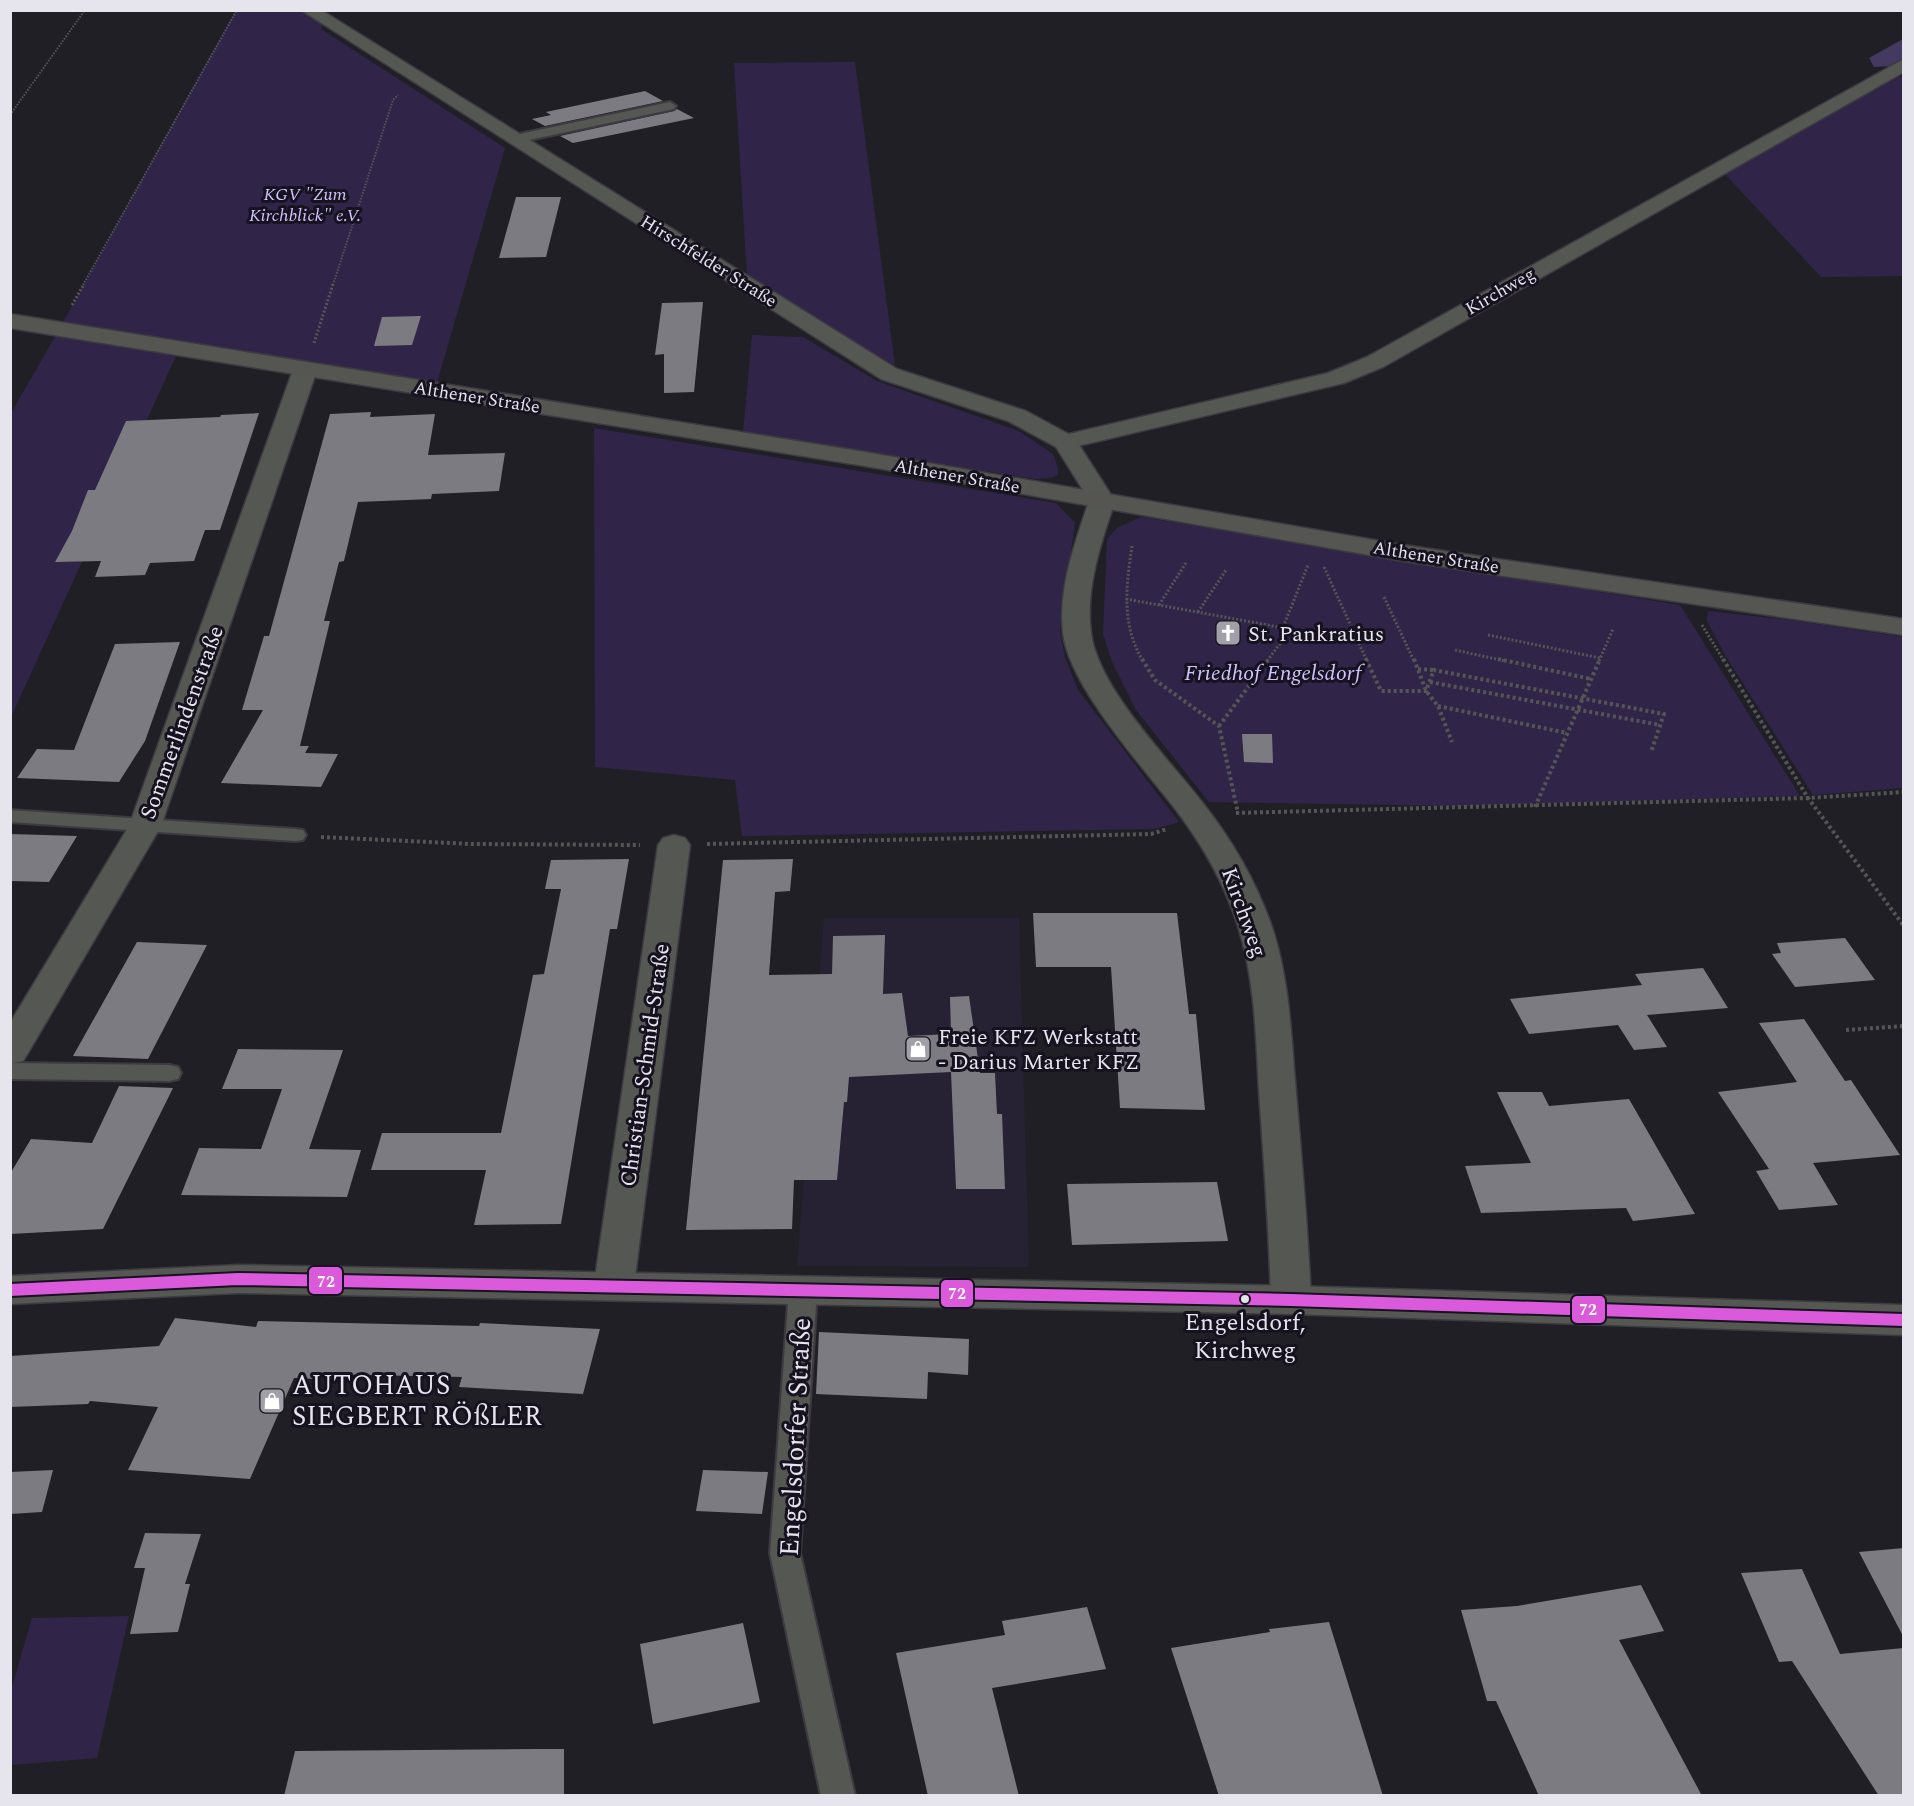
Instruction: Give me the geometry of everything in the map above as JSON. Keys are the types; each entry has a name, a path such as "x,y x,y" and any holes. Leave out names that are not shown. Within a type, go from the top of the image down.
{"main road":[{"name":"Althener Straße","path":"10,321 832,454 1403,553 1904,627"}],"street":[{"name":"Hirschfelder Straße","path":"309,10 889,374 1017,416 1065,442"},
{"name":"Kirchweg","path":"1065,442 1336,378 1375,362 1904,64"},
{"name":"Sommerlindenstraße","path":"10,1053 145,826 305,370"},
{"path":"1065,442 1101,501"},
{"name":"Kirchweg","path":"1101,501 1084,558 1077,603 1077,632 1081,656 1098,686 1135,739 1200,820 1230,865 1249,908 1269,981 1288,1223 1291,1300"},
{"name":"Christian-Schmid-Straße","path":"614,1286 674,845"},
{"name":"Engelsdorfer Straße","path":"10,1290 238,1279 1291,1300 1904,1320"}],"lane":[{"path":"515,139 670,106"},
{"path":"10,816 295,835"},
{"path":"10,1071 169,1073"},
{"name":"Engelsdorfer Straße","path":"803,1290 785,1553 838,1796"}],"path":[{"path":"10,115 85,10"},
{"path":"59,329 237,10"},
{"path":"305,370 393,100 405,88 423,82"},
{"path":"1132,546 1126,599 1134,646 1155,680 1219,726 1238,813"},
{"path":"1219,726 1285,637 1284,628 1311,556"},
{"path":"1317,561 1323,565 1381,691 1426,691"},
{"path":"1159,605 1186,563"},
{"path":"1198,612 1226,570"},
{"path":"1691,595 1702,628 1808,798 1904,926"},
{"path":"1384,597 1406,639 1426,691 1438,706 1452,742"},
{"path":"1126,599 1284,628"},
{"path":"1535,807 1613,629"},
{"path":"1488,635 1600,658"},
{"path":"1455,650 1591,679"},
{"path":"1418,669 1434,670 1664,714 1651,752"},
{"path":"1426,691 1434,670"},
{"path":"1430,682 1660,725"},
{"path":"1438,706 1567,733"},
{"path":"295,835 472,844 674,845 1151,834 1200,820 1238,813 1535,807 1808,798 1904,792"},
{"path":"1846,1030 1904,1026"}],"shaded area":[{"path":"1903,39 1903,58 1890,66 1874,67 1869,58"},
{"name":"Freie KFZ Werkstatt - Darius Marter KFZ","path":"824,918 1019,918 1029,1267 797,1266"}],"green space":[{"name":"KGV \"Zum Kirchblick\" e.V.","path":"235,11 329,11 321,29 505,148 437,383 182,343 11,717 11,413"},
{"path":"855,62 895,366 747,276 734,63"},
{"path":"1890,77 1903,77 1903,276 1821,277 1723,172"},
{"path":"752,335 803,337 877,381 1019,431 1053,454 1058,475 1035,479 743,433"},
{"path":"594,428 1056,503 1075,523 1060,631 1065,657 1078,690 1179,822 1155,829 742,836 735,780 595,767"},
{"name":"Friedhof Engelsdorf","path":"1141,517 1680,605 1800,796 1457,806 1209,802 1136,710 1112,662 1103,634 1107,539 1117,528"},
{"path":"1708,611 1790,620 1903,637 1903,788 1813,795 1724,653 1707,621"},
{"path":"129,1616 97,1758 11,1765 11,1690 32,1618"}],"building":[{"path":"645,91 663,101 545,126 532,119 551,115 546,112"},
{"path":"677,109 694,118 573,143 560,136 674,111"},
{"path":"516,197 561,197 546,257 499,258"},
{"path":"703,302 694,392 664,393 664,354 655,355 662,303"},
{"path":"421,316 412,345 374,346 382,317"},
{"path":"371,412 370,417 435,414 428,455 505,453 499,491 432,494 431,499 358,502 344,561 339,562 324,621 330,621 300,746 309,746 305,753 338,754 321,787 221,783 263,710 242,710 264,636 269,636 330,414"},
{"path":"259,413 220,530 205,530 194,561 150,563 145,575 95,577 101,561 55,562 72,531 88,490 95,490 126,421"},
{"path":"180,642 145,741 119,782 17,778 37,749 74,750 115,644"},
{"path":"1242,734 1272,734 1273,763 1244,762"},
{"path":"10,834 77,836 49,882 10,881"},
{"path":"629,859 617,929 610,929 561,1224 474,1225 486,1170 371,1170 382,1133 501,1133 533,975 544,974 561,889 545,889 551,860"},
{"path":"793,859 790,891 775,892 769,975 832,974 833,936 885,935 883,994 902,993 908,1036 951,1034 950,997 969,996 980,1073 995,1073 997,1114 1002,1114 1005,1189 956,1189 951,1072 849,1077 847,1102 844,1102 837,1180 794,1180 792,1229 686,1230 723,860"},
{"path":"1033,913 1177,913 1189,1014 1196,1014 1205,1110 1120,1108 1111,967 1036,967"},
{"path":"1845,938 1875,980 1795,987 1772,954 1781,953 1777,943"},
{"path":"137,942 207,945 148,1059 73,1056"},
{"path":"1703,968 1728,1008 1647,1015 1667,1047 1634,1050 1618,1025 1529,1034 1510,999 1642,985 1635,974"},
{"path":"1804,1019 1845,1081 1851,1080 1900,1155 1813,1163 1838,1205 1779,1210 1756,1171 1769,1169 1718,1092 1797,1082 1759,1023"},
{"path":"238,1049 343,1050 309,1149 361,1150 347,1197 181,1195 199,1148 261,1149 282,1089 222,1089"},
{"path":"119,1086 173,1088 103,1229 10,1234 10,1174 31,1139 92,1143"},
{"path":"1497,1092 1542,1092 1549,1106 1629,1099 1695,1214 1633,1221 1626,1208 1481,1213 1465,1166 1531,1163"},
{"path":"1217,1182 1228,1241 1072,1245 1067,1184"},
{"path":"175,1318 256,1327 258,1321 479,1326 480,1323 600,1329 583,1394 459,1387 462,1377 319,1374 317,1379 294,1378 250,1479 128,1470 158,1407 90,1401 88,1404 10,1407 10,1356 159,1346"},
{"path":"819,1332 969,1339 968,1375 928,1372 927,1399 816,1394"},
{"path":"53,1470 42,1512 10,1514 10,1472"},
{"path":"703,1470 768,1472 762,1514 696,1511"},
{"path":"145,1533 201,1534 185,1584 190,1584 178,1632 130,1634 145,1568 134,1568"},
{"path":"1904,1548 1904,1638 1859,1552"},
{"path":"1802,1569 1840,1654 1904,1648 1904,1796 1879,1796 1792,1661 1779,1662 1741,1573"},
{"path":"1641,1585 1664,1631 1619,1640 1702,1796 1539,1796 1496,1701 1487,1701 1461,1610 1517,1606"},
{"path":"1087,1607 1106,1669 992,1688 1019,1796 928,1796 896,1653 1005,1635 1002,1621"},
{"path":"1329,1622 1383,1796 1219,1796 1171,1648 1270,1632 1269,1629"},
{"path":"743,1623 760,1702 653,1724 640,1644"},
{"path":"564,1749 564,1796 284,1796 295,1751"}],"transit line":[{"name":"72","path":"10,1290 238,1279 1291,1300 1904,1320"}],"place":[{"name":"St. Pankratius","path":"1228,633"},
{"name":"Freie KFZ Werkstatt - Darius Marter KFZ","path":"918,1049"},
{"name":"Engelsdorf, Kirchweg","path":"1245,1299"},
{"name":"AUTOHAUS SIEGBERT RÖßLER","path":"272,1401"}]}
